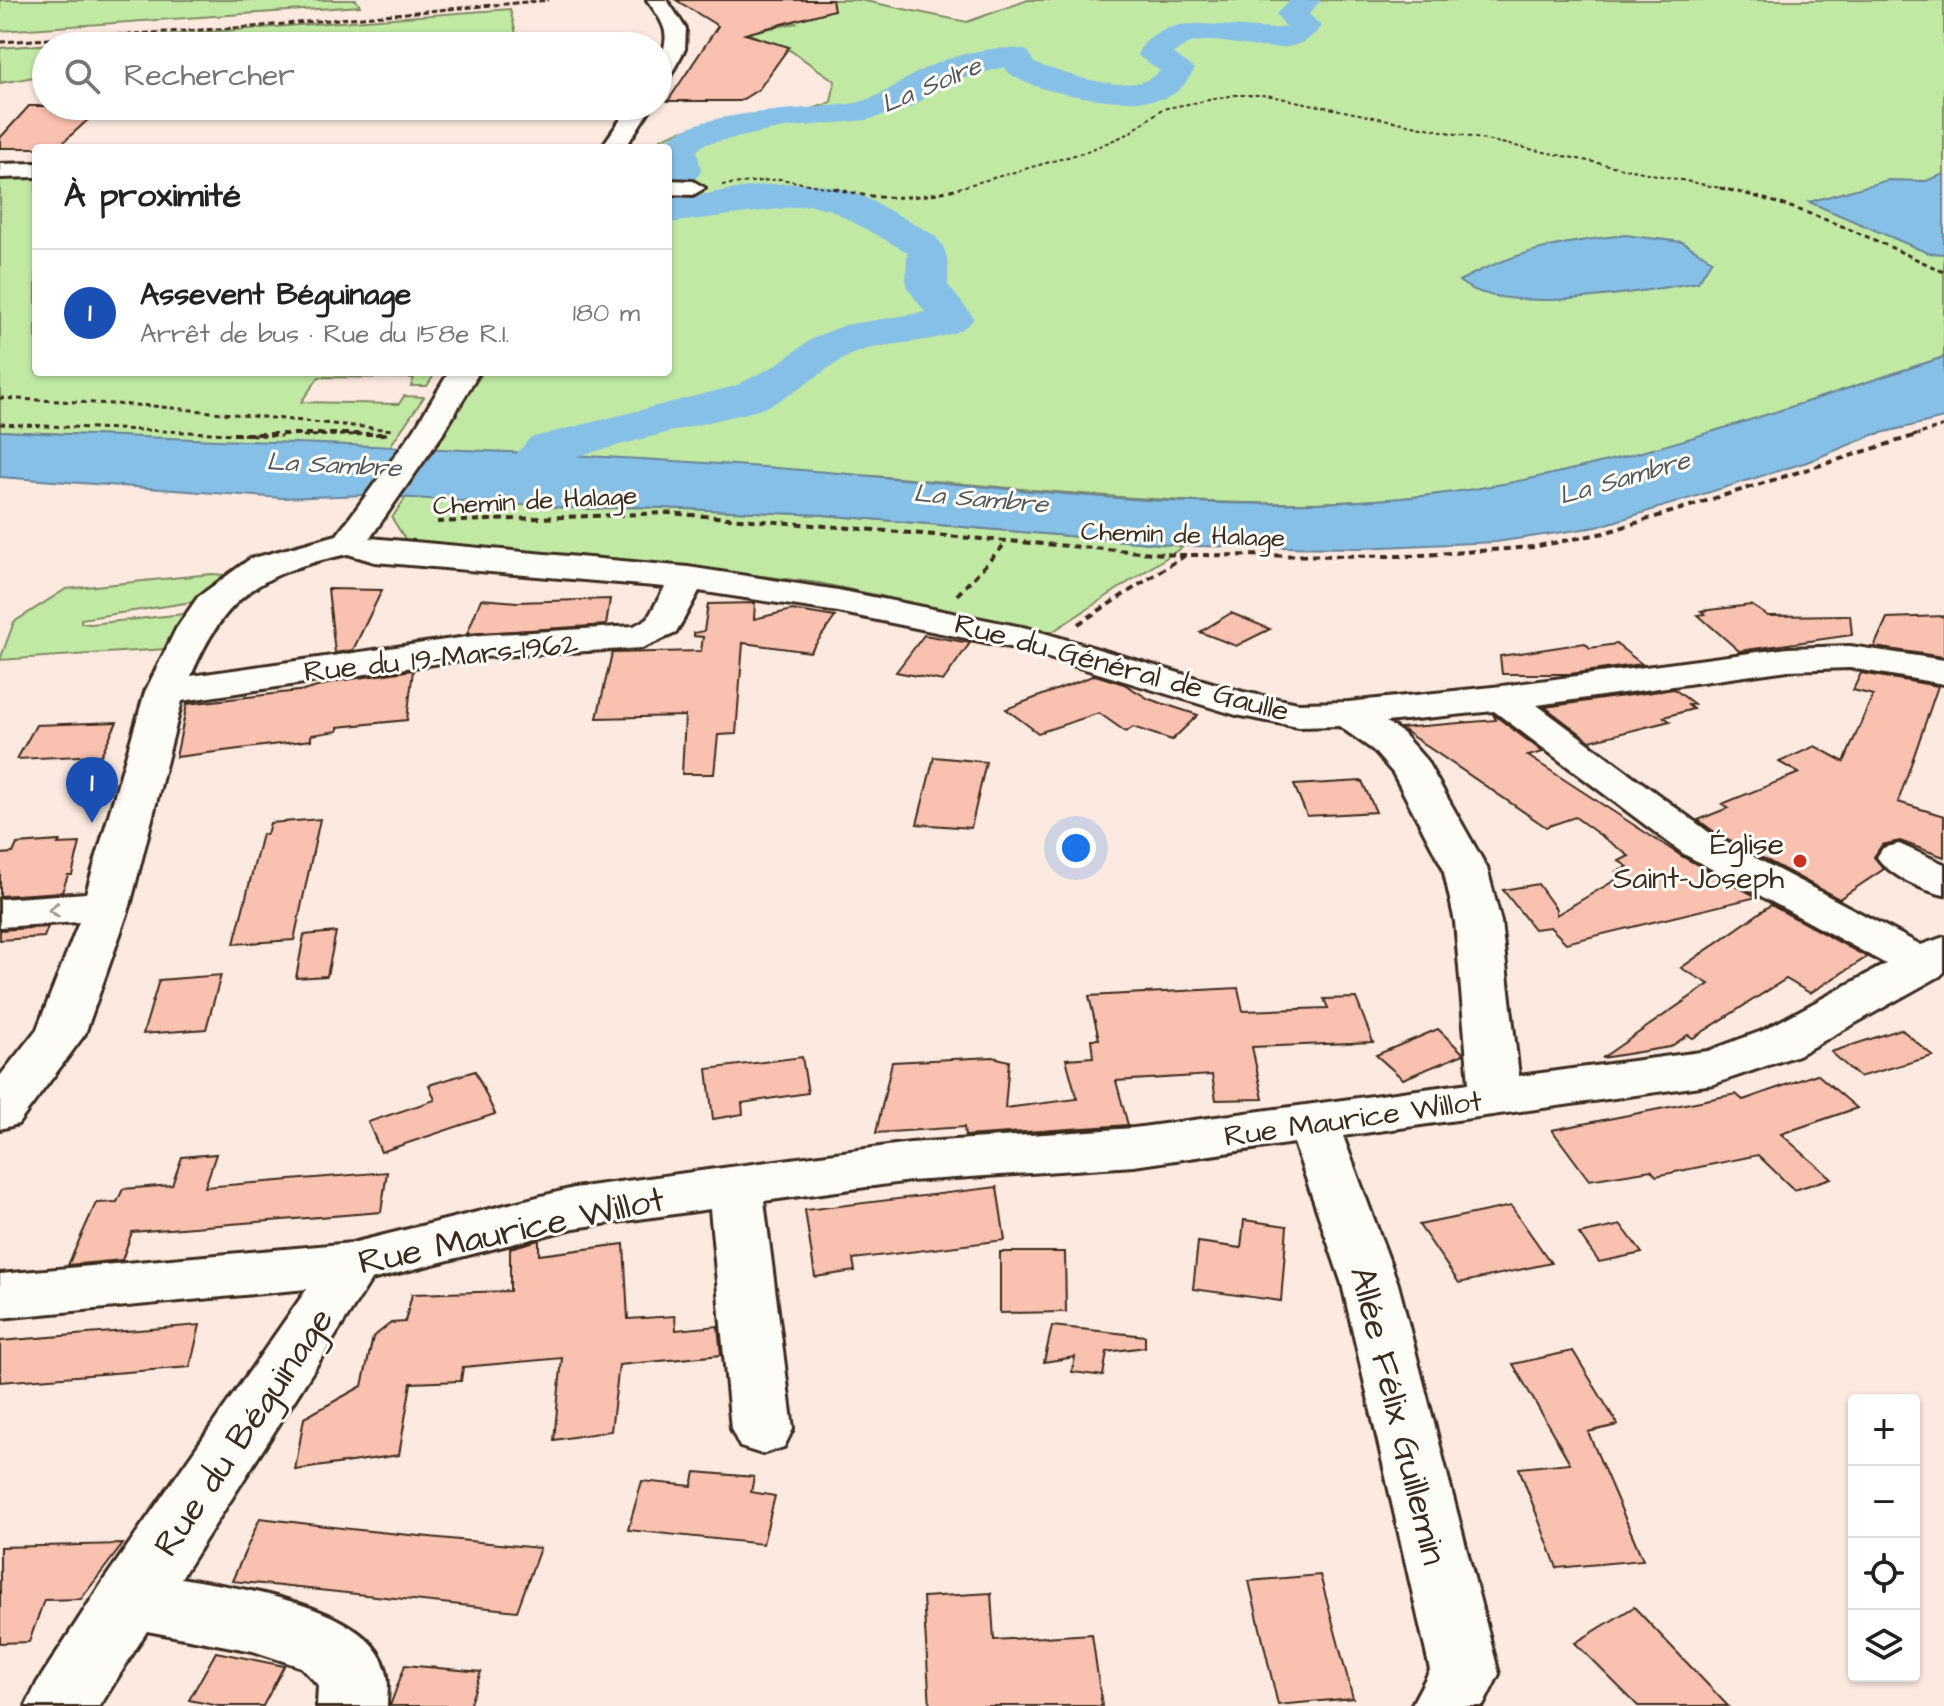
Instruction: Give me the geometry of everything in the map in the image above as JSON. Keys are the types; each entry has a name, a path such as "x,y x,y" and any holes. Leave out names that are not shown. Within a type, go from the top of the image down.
{"street":[{"path":"656,0 672,15 678,30 672,57"},
{"path":"616,144 632,120"},
{"path":"0,171 32,170"},
{"path":"672,187 693,188"},
{"path":"0,1111 60,1034 107,906 165,692 189,637 211,605 263,567 306,552 349,543 377,506 413,433 461,376"},
{"name":"Rue du Général de Gaulle","path":"349,543 375,551 688,578 934,619 1047,644 1264,710 1298,715 1348,714 1502,698 1788,659 1850,657 1944,672"},
{"name":"Rue du 19-Mars-1962","path":"165,692 481,646 642,637 663,625 688,578"},
{"path":"1502,698 1699,845 1934,958"},
{"path":"1348,714 1387,741 1411,769 1465,868 1478,922 1496,1099"},
{"path":"1899,857 1944,882"},
{"path":"0,913 107,906"},
{"name":"Rue Maurice Willot","path":"0,1296 352,1264 574,1208 910,1162 1134,1147 1714,1067 1780,1043 1934,958"},
{"name":"Allée Félix Guillemin","path":"1313,1124 1370,1284 1465,1674 1446,1706"},
{"path":"735,1186 762,1429"},
{"name":"Rue du Béguinage","path":"61,1706 129,1598 319,1320 352,1264"},
{"name":"Rue du Béguinage","path":"129,1598 253,1621 324,1644 353,1674 352,1706"}],"path":[{"path":"693,188 781,179 820,184 863,197 930,195 1085,152 1128,134 1162,109 1235,95 1266,95 1773,199 1815,213 1944,272"},
{"path":"0,398 166,408 390,428 413,433"},
{"path":"0,424 288,436 413,433"},
{"name":"Chemin de Halage","path":"434,522 668,513 922,532 1006,543 1187,555 1409,556 1533,547 1604,533 1944,426"},
{"path":"934,619 1006,543"},
{"path":"1047,644 1187,555"}],"green space":[{"path":"0,0 356,0 360,6 0,31"},
{"path":"807,0 860,0 967,22 1028,0 1944,0 1944,357 1687,440 1557,474 1491,487 1357,501 1290,503 1156,499 830,473 433,451 480,376 672,376 672,144 655,144 686,129 788,114 831,102 835,81 791,51 747,33 796,23 758,11"},
{"path":"510,9 516,32 209,32"},
{"path":"32,46 32,77 0,83 0,48"},
{"path":"32,176 32,376 433,376 427,386 411,386 414,378 319,377 301,402 399,404 404,396 424,397 388,449 0,431 0,177"},
{"path":"406,497 584,509 638,507 823,515 1184,546 1052,632 819,583 602,557 446,547 405,539 392,518"},
{"path":"227,575 192,602 81,619 81,623 91,624 184,614 166,649 0,660 14,622 66,589"}],"water":[{"path":"1944,174 1944,254 1928,253 1809,202 1888,180 1926,181"},
{"path":"1625,235 1682,242 1712,260 1698,282 1574,299 1507,298 1480,292 1459,281 1500,262 1539,249"},
{"name":"La Sambre","path":"1944,357 1944,418 1873,435 1807,462 1597,527 1496,542 1360,548 1184,546 823,515 638,507 584,509 367,495 282,498 0,477 0,431 691,462 1190,502 1351,502 1430,495 1561,472 1754,419"}],"building":[{"path":"676,0 832,0 834,10 745,34 789,47 759,89 740,101 672,101 672,95 718,26"},
{"path":"29,106 32,106 32,120 88,120 61,144 0,148 0,138"},
{"path":"328,589 382,590 353,650 335,653"},
{"path":"481,599 517,602 610,599 606,625 467,634"},
{"path":"755,603 754,619 792,610 835,617 810,652 743,643 736,734 718,735 714,774 682,774 685,716 597,718 612,653 701,651 703,637 694,636 694,633 704,631 708,604"},
{"path":"1751,605 1768,616 1850,615 1852,635 1739,651 1698,615 1705,614 1701,611"},
{"path":"1231,613 1270,629 1236,646 1200,632"},
{"path":"1944,616 1944,657 1874,647 1887,618"},
{"path":"924,635 970,643 943,681 896,672"},
{"path":"1585,643 1590,648 1616,644 1642,664 1570,674 1502,674 1500,656"},
{"path":"413,670 407,720 338,727 338,731 311,735 311,740 176,757 187,704 307,690 338,681"},
{"path":"1861,673 1938,686 1898,802 1944,816 1944,857 1900,841 1882,845 1874,857 1884,869 1839,899 1716,833 1698,820 1728,808 1722,804 1799,773 1779,762 1815,746 1844,762 1873,695 1853,690"},
{"path":"1095,675 1124,684 1149,699 1198,715 1172,740 1133,727 1126,732 1099,713 1038,733 1006,709"},
{"path":"1674,689 1694,704 1688,705 1693,709 1664,717 1670,721 1590,741 1545,707"},
{"path":"1493,714 1543,752 1528,756 1683,857 1757,897 1566,943 1550,927 1534,929 1503,890 1538,884 1556,909 1556,915 1622,876 1616,872 1628,867 1619,861 1629,856 1575,817 1546,827 1400,728 1496,720"},
{"path":"117,722 101,755 17,759 36,725"},
{"path":"934,757 986,762 971,828 917,824"},
{"path":"1362,781 1376,812 1307,816 1294,785"},
{"path":"320,819 294,940 234,944 262,834 267,834 270,823"},
{"path":"60,841 58,844 80,843 72,875 68,875 62,892 0,896 0,854 13,853 17,844"},
{"path":"1771,905 1867,957 1810,993 1786,979 1693,1038 1688,1035 1670,1047 1602,1058 1709,984 1681,968"},
{"path":"48,927 44,937 0,940 0,930"},
{"path":"336,932 327,976 296,978 304,935"},
{"path":"221,975 206,1029 143,1034 159,980"},
{"path":"1238,988 1243,1011 1328,1008 1324,999 1356,998 1373,1042 1252,1047 1263,1099 1216,1100 1212,1075 1116,1081 1128,1125 965,1136 964,1127 876,1133 892,1062 993,1057 1009,1061 1005,1108 1077,1099 1066,1059 1093,1057 1091,1039 1099,1039 1089,996"},
{"path":"1438,1029 1464,1054 1403,1079 1376,1055"},
{"path":"1901,1029 1933,1056 1859,1077 1831,1052"},
{"path":"802,1057 808,1093 742,1103 743,1114 713,1119 707,1069"},
{"path":"475,1071 495,1114 381,1152 368,1122 435,1100 429,1085"},
{"path":"1817,1074 1857,1108 1781,1134 1831,1178 1794,1190 1758,1155 1656,1176 1651,1170 1589,1180 1552,1130 1736,1094 1743,1100"},
{"path":"216,1154 205,1187 387,1172 381,1212 132,1232 122,1260 68,1265 96,1203 117,1202 123,1189 172,1185 182,1157"},
{"path":"997,1187 1005,1240 853,1259 855,1271 815,1277 805,1210"},
{"path":"1511,1206 1551,1263 1459,1283 1419,1225"},
{"path":"1244,1220 1287,1226 1281,1301 1193,1289 1198,1242 1241,1248"},
{"path":"1621,1225 1642,1253 1599,1262 1579,1234"},
{"path":"539,1240 539,1255 624,1244 628,1319 675,1316 676,1330 718,1326 721,1355 619,1365 611,1431 554,1440 562,1358 463,1367 461,1381 411,1383 399,1455 295,1470 304,1418 362,1386 373,1337 391,1323 405,1322 412,1294 510,1291 510,1248"},
{"path":"1000,1252 1065,1252 1066,1312 1000,1313"},
{"path":"200,1325 190,1367 0,1382 0,1341"},
{"path":"1052,1326 1145,1336 1145,1347 1107,1352 1103,1376 1072,1372 1075,1357 1044,1362"},
{"path":"1573,1351 1618,1425 1588,1432 1643,1560 1557,1568 1519,1468 1570,1463 1513,1364"},
{"path":"695,1472 754,1477 751,1492 775,1496 763,1544 628,1530 642,1481 692,1486"},
{"path":"260,1518 540,1548 517,1611 232,1581"},
{"path":"123,1544 81,1599 44,1600 29,1642 0,1643 0,1547"},
{"path":"1320,1575 1353,1698 1278,1705 1249,1581"},
{"path":"991,1593 994,1640 1092,1634 1102,1706 930,1706 923,1597"},
{"path":"1634,1607 1728,1706 1638,1706 1575,1643"},
{"path":"216,1652 284,1666 263,1706 219,1706 189,1700"},
{"path":"405,1665 481,1672 469,1706 390,1706"}],"waterway":[{"name":"La Solre","path":"672,185 683,171 678,147 694,136 784,118 855,113 898,101 938,75 992,58 1017,58 1020,69 1091,89 1113,93 1149,93 1162,88 1179,69 1153,55 1155,50 1189,33 1268,38 1297,34 1306,26 1291,14 1307,0"},
{"name":"La Solre","path":"523,476 548,449 752,396 790,376 831,347 861,334 927,326 952,318 927,286 929,257 924,245 844,202 811,194 788,194 672,210"}],"railway":[{"path":"167,32 549,0"},
{"path":"0,42 32,40"}],"place":[{"name":"Assevent Béguinage","path":"92,823"},
{"name":"Église Saint-Joseph","path":"1800,861"}]}
